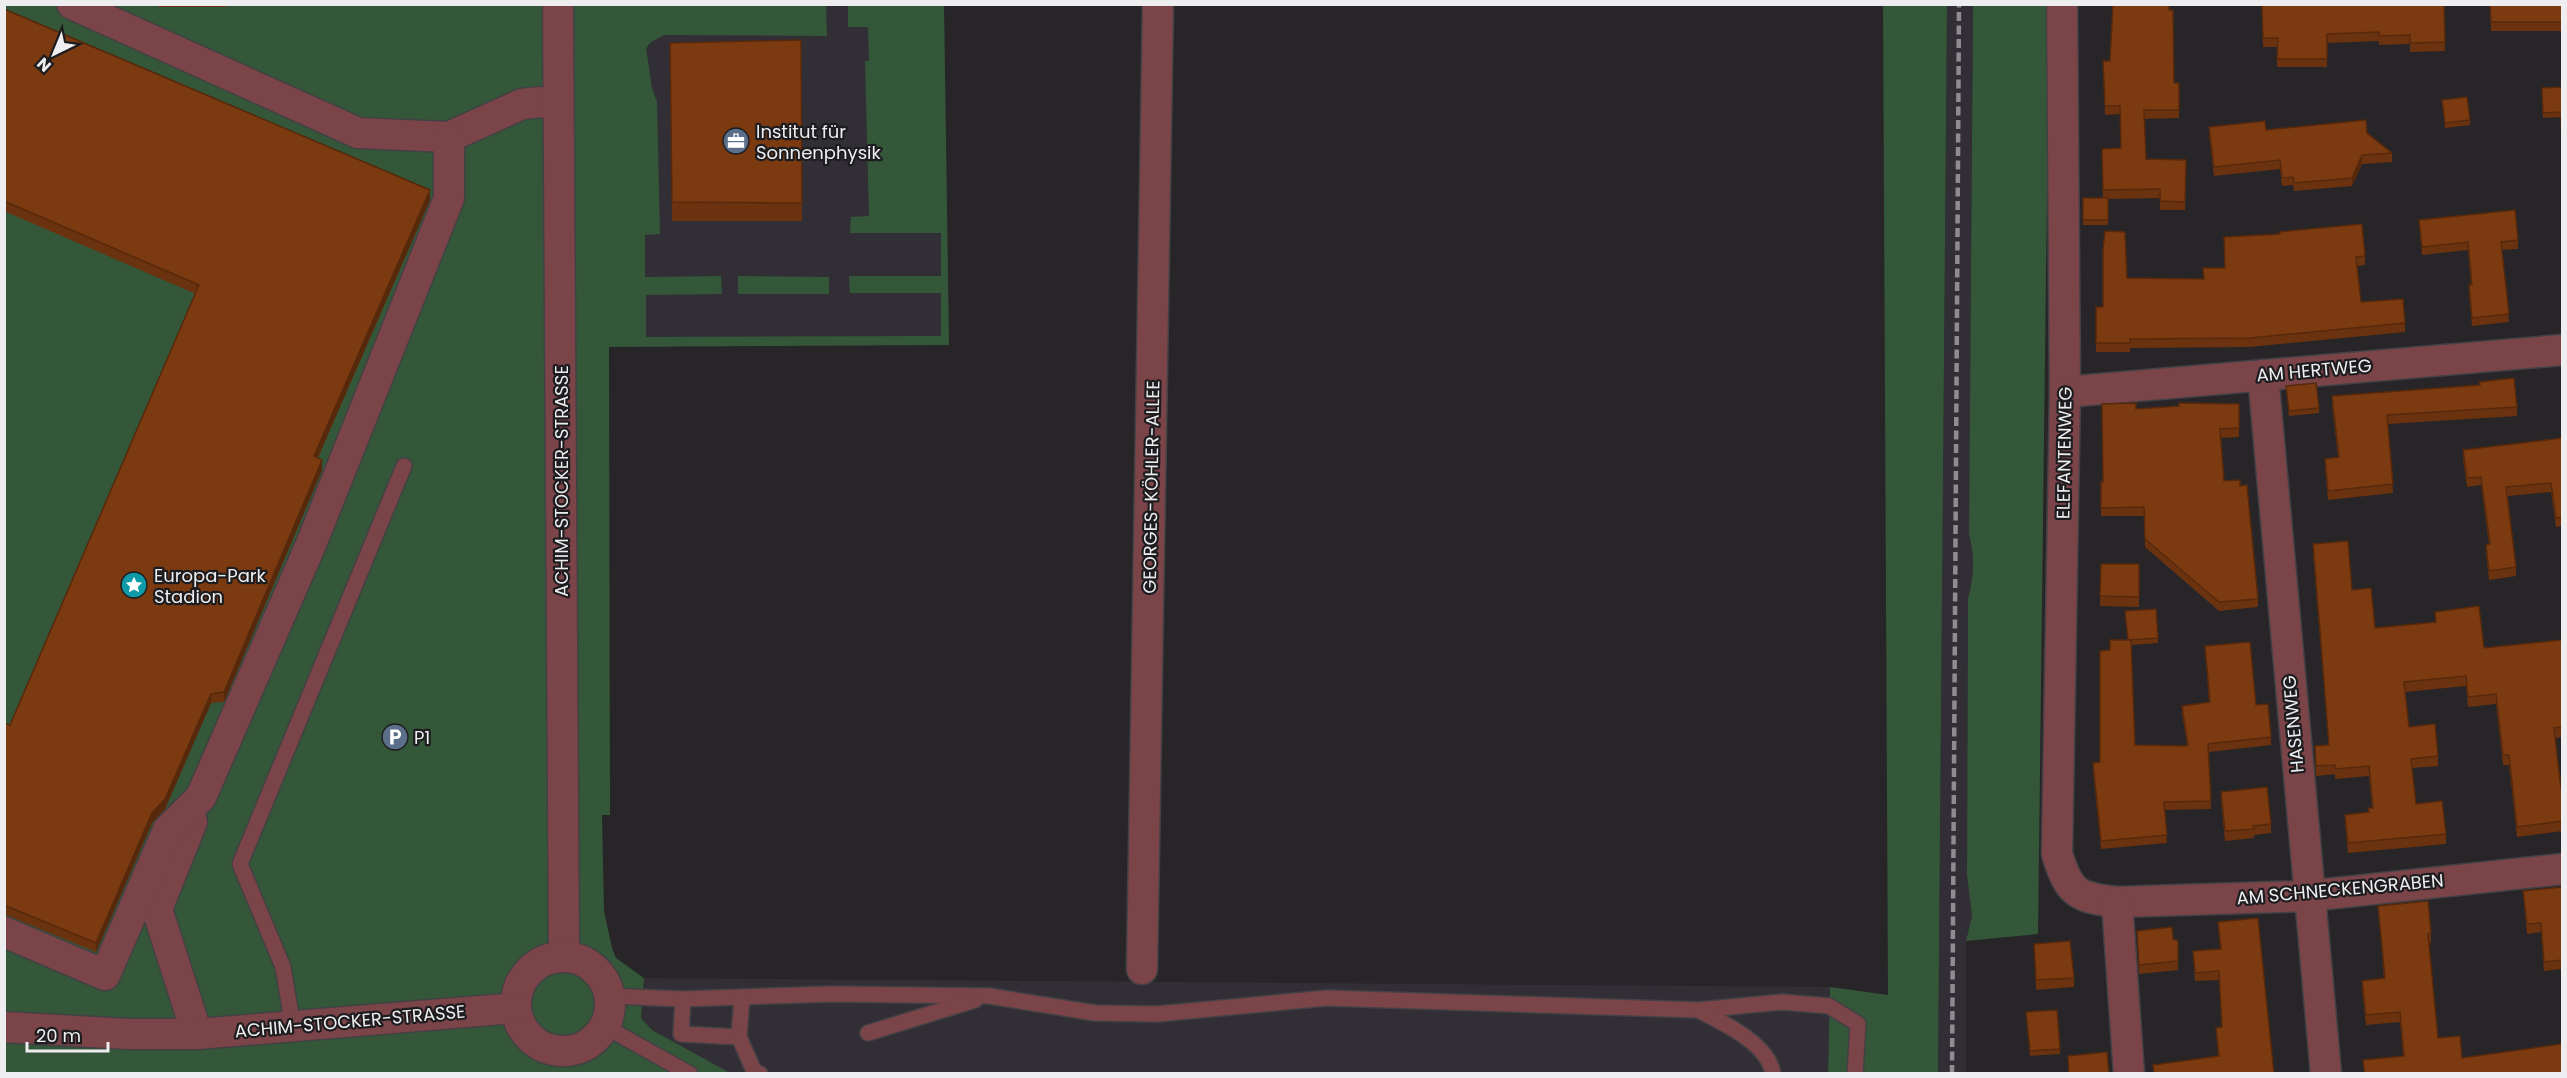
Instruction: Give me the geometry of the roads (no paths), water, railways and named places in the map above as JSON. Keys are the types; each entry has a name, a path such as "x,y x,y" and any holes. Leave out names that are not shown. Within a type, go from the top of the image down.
{"street":[{"path":"72,4 358,133 449,137 522,104 540,102 558,105"},
{"name":"ACHIM-STOCKER-STRASSE","path":"558,4 564,957"},
{"name":"GEORGES-KÖHLER-ALLEE","path":"1142,969 1158,4"},
{"name":"ELEFANTENWEG","path":"2062,4 2065,392 2057,854 2066,881 2080,894"},
{"path":"197,1034 157,909 201,797 270,661 323,541 448,198 449,137"},
{"name":"AM HERTWEG","path":"2065,392 2562,350"},
{"name":"HASENWEG","path":"2263,375 2308,896 2326,1074"},
{"path":"4,932 110,985 168,830 201,797"},
{"name":"AM SCHNECKENGRABEN","path":"2080,894 2096,900 2117,902 2308,896 2562,869"},
{"path":"2117,902 2128,1074"},
{"path":"564,957 575,958 594,969 601,976 609,996 604,1026 583,1046 573,1049 553,1050 535,1041 522,1026 516,1008 519,988 529,971 545,960 564,957"},
{"name":"ACHIM-STOCKER-STRASSE","path":"4,1027 129,1034 197,1034 293,1028 516,1008"}],"lane":[{"path":"293,1028 283,968 240,864 404,466"},
{"path":"609,996 683,999 831,994 989,996 1095,1013 1157,1014 1327,998 1698,1010 1782,1002 1829,1006 1858,1024 1855,1074"},
{"path":"868,1033 989,996"},
{"path":"742,997 739,1037 754,1071 760,1074"},
{"path":"683,999 681,1034 739,1037"},
{"path":"1698,1010 1744,1035 1772,1066 1773,1074"},
{"path":"604,1026 690,1074"}],"railway":[{"path":"1952,1074 1959,4"}],"place":[{"name":"Institut für Sonnenphysik","path":"736,141"},
{"name":"Europa-Park Stadion","path":"134,585"},
{"name":"P1","path":"395,737"}]}
